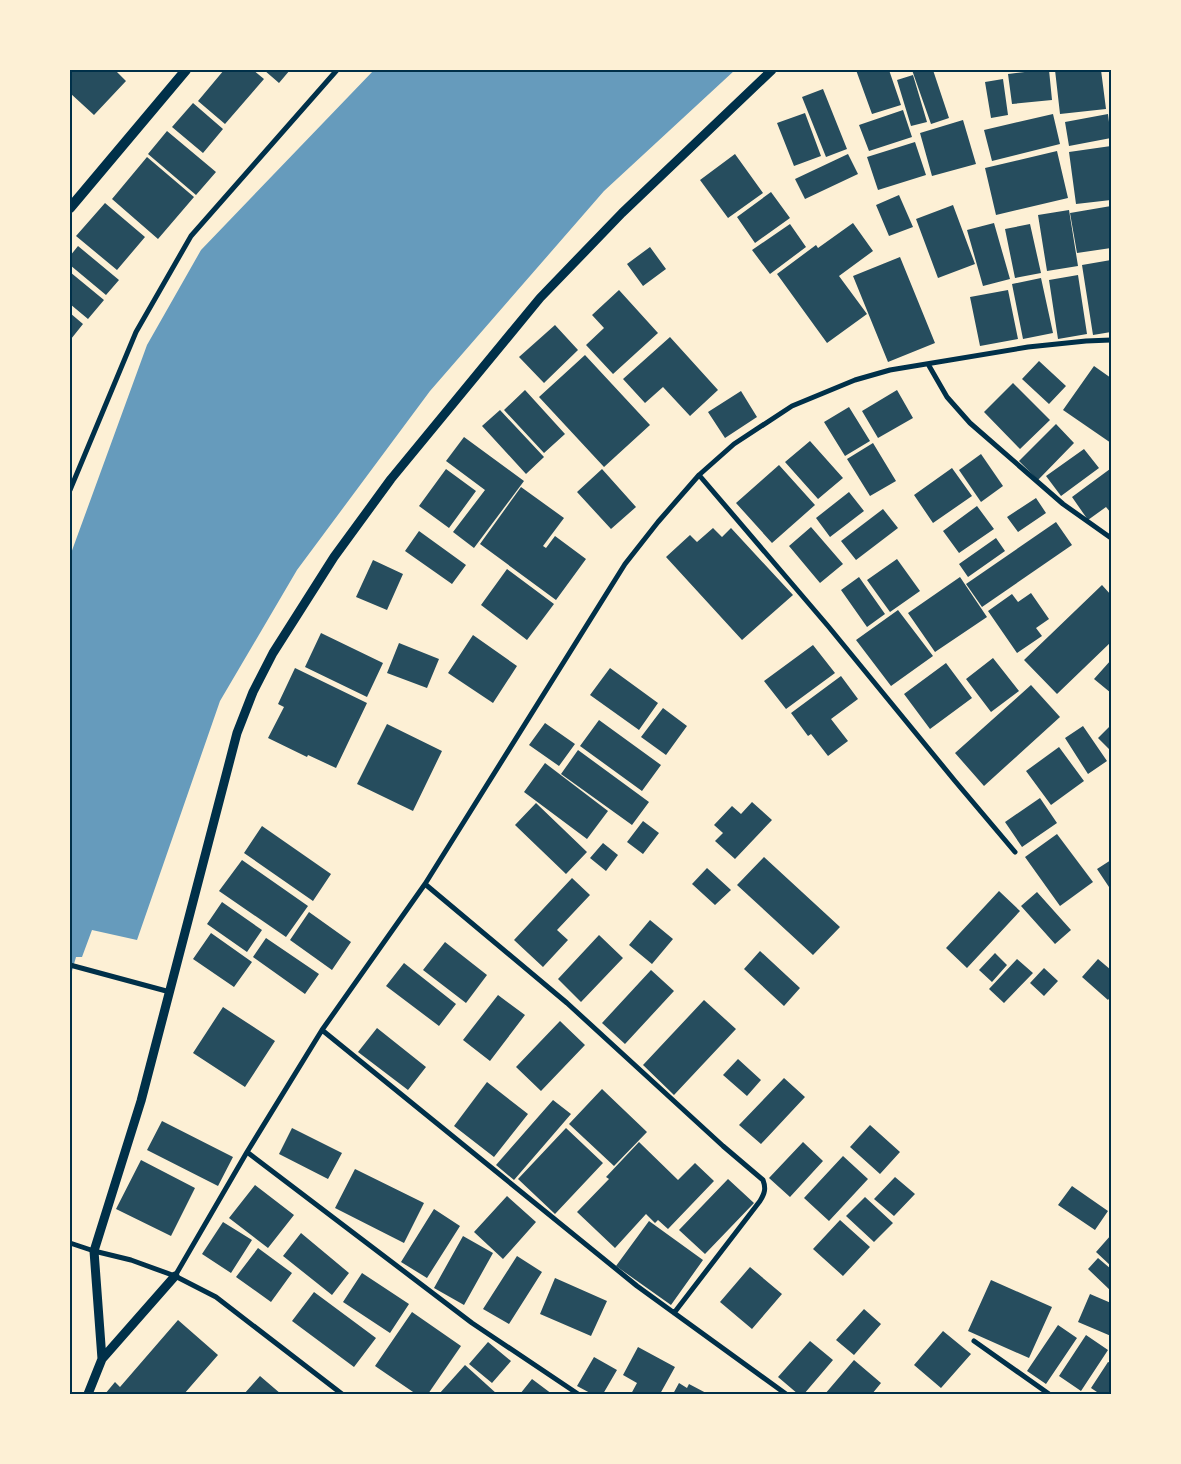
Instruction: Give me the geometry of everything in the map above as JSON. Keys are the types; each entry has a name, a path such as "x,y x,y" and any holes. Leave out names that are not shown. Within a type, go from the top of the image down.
{"main road":[{"path":"71,206 186,70"}],"street":[{"path":"70,490 136,332 191,236 337,70"},
{"path":"102,1359 94,1251 142,1101 240,725 253,692 273,653 334,557 391,479 540,298 622,214 772,70"},
{"path":"88,1394 102,1359 175,1276 247,1152 322,1030 425,884 624,564 699,475 734,444 792,406 854,380 890,370 1028,347 1111,340"},
{"path":"928,364 947,397 970,423 1063,504 1111,538"},
{"path":"699,475 828,626 1015,852"},
{"path":"425,884 567,1003 722,1146 763,1180 766,1187 760,1201 674,1313"},
{"path":"70,965 170,992"},
{"path":"322,1030 637,1286 786,1394"},
{"path":"247,1152 472,1323 578,1394"},
{"path":"70,1243 131,1260 175,1276 216,1297 342,1394"},
{"path":"974,1341 1049,1394"}],"water":[{"path":"374,70 735,70 604,191 430,391 297,570 220,701 137,940 92,930 82,957 76,957 70,978 70,556 147,345 201,250"}],"building":[{"path":"70,70 115,70 126,81 94,115 70,93"},
{"path":"224,70 253,70 264,79 225,124 198,101"},
{"path":"264,70 290,70 279,83"},
{"path":"856,70 889,70 901,105 872,114"},
{"path":"912,70 933,70 949,118 931,124"},
{"path":"1049,70 1052,100 1012,104 1008,74"},
{"path":"1055,70 1101,70 1106,109 1060,114"},
{"path":"913,75 927,122 911,126 897,80"},
{"path":"1003,79 1008,115 991,118 985,82"},
{"path":"823,89 847,149 826,157 802,97"},
{"path":"193,103 223,129 203,153 172,127"},
{"path":"903,110 912,137 869,151 859,125"},
{"path":"805,113 821,156 794,166 777,123"},
{"path":"1053,114 1060,144 992,161 984,130"},
{"path":"1108,114 1111,138 1069,146 1065,122"},
{"path":"963,120 976,164 932,176 920,133"},
{"path":"167,131 216,172 196,195 148,154"},
{"path":"915,142 926,175 878,190 867,157"},
{"path":"1111,146 1111,200 1076,204 1069,152"},
{"path":"1057,151 1068,198 996,215 985,168"},
{"path":"735,154 763,193 728,218 700,180"},
{"path":"848,154 858,174 805,199 795,179"},
{"path":"147,157 194,197 158,239 112,199"},
{"path":"771,192 790,218 755,243 737,217"},
{"path":"899,195 913,227 889,236 876,205"},
{"path":"105,203 145,237 117,270 76,236"},
{"path":"953,205 975,264 938,278 916,219"},
{"path":"1111,206 1111,248 1077,253 1070,213"},
{"path":"1069,210 1078,266 1047,271 1038,215"},
{"path":"853,223 873,251 839,276 867,314 827,343 777,274 816,245 818,248"},
{"path":"994,223 1010,279 983,286 967,230"},
{"path":"790,224 806,247 770,274 752,250"},
{"path":"1030,224 1041,273 1015,278 1005,229"},
{"path":"78,246 119,280 106,295 70,265 70,256"},
{"path":"650,247 666,269 643,286 627,264"},
{"path":"900,257 935,343 888,362 853,276"},
{"path":"1111,260 1111,332 1093,335 1082,265"},
{"path":"70,272 104,300 88,319 70,304"},
{"path":"1078,275 1087,334 1058,339 1049,280"},
{"path":"1041,278 1053,333 1023,339 1012,284"},
{"path":"619,290 658,333 613,374 586,345 604,328 592,315"},
{"path":"1008,290 1018,339 980,346 970,297"},
{"path":"70,313 83,324 71,339 70,338"},
{"path":"555,325 578,350 544,383 519,357"},
{"path":"670,337 718,390 690,416 663,387 645,403 623,379"},
{"path":"585,355 650,425 604,467 539,397"},
{"path":"1039,361 1066,386 1049,404 1022,379"},
{"path":"1094,366 1111,378 1111,443 1063,410"},
{"path":"1013,383 1050,420 1020,449 984,412"},
{"path":"525,390 565,434 544,453 504,410"},
{"path":"897,390 913,418 878,438 862,411"},
{"path":"741,391 757,417 725,438 708,412"},
{"path":"849,407 870,441 845,456 824,422"},
{"path":"500,410 544,457 526,474 482,426"},
{"path":"1056,424 1074,443 1038,480 1019,461"},
{"path":"464,437 524,481 474,548 453,532 485,490 446,461"},
{"path":"810,441 843,478 818,499 785,462"},
{"path":"873,443 896,481 870,496 847,459"},
{"path":"1084,449 1099,468 1061,496 1046,476"},
{"path":"981,454 1003,486 981,502 959,470"},
{"path":"779,465 815,505 772,543 736,503"},
{"path":"952,468 972,496 933,523 914,495"},
{"path":"446,469 476,491 449,528 419,506"},
{"path":"602,469 636,507 611,529 577,492"},
{"path":"1110,469 1111,513 1106,507 1088,520 1072,497"},
{"path":"521,487 564,518 543,546 546,548 555,536 586,559 556,600 480,544"},
{"path":"849,492 864,511 830,537 816,518"},
{"path":"1036,498 1046,513 1018,532 1007,517"},
{"path":"977,506 994,529 959,553 943,531"},
{"path":"883,509 898,528 856,560 841,541"},
{"path":"1056,522 1072,545 982,607 966,584"},
{"path":"811,527 843,564 820,583 789,546"},
{"path":"713,528 722,537 731,528 793,595 742,640 666,557 690,535 697,542"},
{"path":"419,531 466,565 452,584 405,551"},
{"path":"996,538 1005,551 968,577 959,564"},
{"path":"897,559 920,591 890,612 867,580"},
{"path":"373,560 403,574 387,610 356,597"},
{"path":"507,569 554,604 527,640 481,605"},
{"path":"859,577 885,614 867,627 841,590"},
{"path":"960,577 987,617 935,652 908,613"},
{"path":"1102,585 1111,595 1111,642 1057,694 1024,660"},
{"path":"1031,593 1049,619 1036,628 1042,636 1017,653 988,611 1012,594 1018,602"},
{"path":"898,610 933,656 891,686 856,640"},
{"path":"321,633 383,663 367,697 305,667"},
{"path":"473,635 517,666 493,703 448,673"},
{"path":"399,643 439,659 427,688 387,673"},
{"path":"813,645 835,673 786,709 764,681"},
{"path":"993,658 1019,691 991,712 966,679"},
{"path":"1111,660 1111,693 1094,679"},
{"path":"946,663 972,698 930,729 904,694"},
{"path":"295,668 367,703 336,768 308,755 307,757 268,738 284,707 278,704"},
{"path":"610,668 658,703 639,730 590,695"},
{"path":"841,676 858,699 831,719 848,741 828,756 811,734 808,736 791,713"},
{"path":"1031,685 1060,717 984,786 955,753"},
{"path":"663,708 687,726 666,755 641,737"},
{"path":"599,720 661,765 642,791 580,746"},
{"path":"545,723 575,744 559,766 529,745"},
{"path":"387,724 442,751 413,811 357,784"},
{"path":"1111,725 1111,751 1098,738"},
{"path":"1083,726 1107,761 1088,774 1065,738"},
{"path":"1059,747 1084,781 1051,805 1026,771"},
{"path":"578,750 649,802 632,825 561,774"},
{"path":"545,763 608,811 587,839 524,792"},
{"path":"1040,798 1057,823 1022,847 1005,822"},
{"path":"752,802 772,820 735,859 715,841 723,833 714,825 732,806 741,814"},
{"path":"536,803 587,852 566,874 515,825"},
{"path":"643,821 659,833 643,854 627,842"},
{"path":"262,826 331,874 313,901 244,853"},
{"path":"1057,834 1093,882 1060,906 1025,857"},
{"path":"603,843 618,855 606,871 590,858"},
{"path":"764,857 840,927 813,955 737,885"},
{"path":"242,860 308,906 286,937 219,891"},
{"path":"1111,860 1111,890 1097,869"},
{"path":"707,868 731,890 715,905 692,884"},
{"path":"572,878 590,895 557,930 568,940 543,967 514,940"},
{"path":"999,891 1020,911 967,968 946,948"},
{"path":"1037,892 1071,930 1055,944 1021,906"},
{"path":"222,902 262,930 247,952 207,924"},
{"path":"309,912 351,942 332,970 290,940"},
{"path":"650,920 673,939 652,964 629,945"},
{"path":"211,933 252,962 234,987 193,959"},
{"path":"599,935 623,958 581,1002 558,979"},
{"path":"266,938 319,974 305,994 253,957"},
{"path":"445,942 487,975 466,1003 423,970"},
{"path":"760,951 800,988 784,1006 744,969"},
{"path":"995,953 1007,965 992,982 979,970"},
{"path":"1017,959 1033,973 1004,1003 989,989"},
{"path":"1098,959 1111,970 1111,996 1108,1000 1082,977"},
{"path":"404,963 456,1004 439,1026 386,986"},
{"path":"1044,968 1058,981 1044,996 1030,983"},
{"path":"651,970 674,991 625,1044 602,1023"},
{"path":"498,995 525,1015 490,1061 463,1040"},
{"path":"704,1000 736,1029 674,1095 643,1065"},
{"path":"223,1007 275,1041 245,1087 193,1053"},
{"path":"560,1021 585,1045 541,1091 516,1067"},
{"path":"377,1028 426,1067 408,1090 358,1052"},
{"path":"738,1059 761,1080 747,1096 723,1075"},
{"path":"784,1078 805,1097 761,1144 739,1125"},
{"path":"487,1082 528,1114 494,1157 454,1126"},
{"path":"602,1089 647,1132 614,1166 569,1124"},
{"path":"553,1100 571,1114 514,1180 496,1165"},
{"path":"162,1121 233,1157 218,1186 147,1150"},
{"path":"870,1125 900,1152 880,1174 850,1147"},
{"path":"292,1128 342,1153 328,1179 279,1154"},
{"path":"566,1128 603,1163 555,1214 518,1179"},
{"path":"639,1142 678,1180 695,1163 714,1181 668,1229 658,1220 655,1223 646,1214 615,1248 577,1212 609,1179 606,1177"},
{"path":"803,1142 823,1161 790,1197 769,1178"},
{"path":"843,1156 868,1179 829,1221 804,1198"},
{"path":"141,1160 195,1188 171,1236 116,1209"},
{"path":"355,1169 424,1203 404,1243 335,1208"},
{"path":"895,1177 915,1194 894,1216 874,1199"},
{"path":"728,1179 754,1203 705,1254 679,1230"},
{"path":"255,1185 294,1215 268,1248 229,1218"},
{"path":"1072,1186 1108,1211 1095,1230 1058,1205"},
{"path":"507,1196 536,1222 503,1259 474,1232"},
{"path":"865,1197 893,1223 874,1242 846,1216"},
{"path":"434,1209 460,1226 427,1278 401,1262"},
{"path":"840,1220 870,1247 843,1276 813,1249"},
{"path":"649,1221 703,1260 671,1305 616,1266"},
{"path":"223,1222 252,1240 231,1273 202,1254"},
{"path":"301,1233 349,1273 332,1295 283,1256"},
{"path":"1111,1235 1111,1266 1096,1252"},
{"path":"463,1236 493,1253 464,1305 434,1288"},
{"path":"258,1248 292,1273 271,1302 236,1277"},
{"path":"517,1256 542,1272 509,1324 483,1309"},
{"path":"1098,1258 1111,1269 1111,1291 1088,1269"},
{"path":"750,1267 782,1294 752,1329 720,1302"},
{"path":"362,1273 409,1304 390,1333 343,1302"},
{"path":"555,1278 607,1301 591,1336 540,1314"},
{"path":"991,1280 1052,1307 1029,1358 968,1331"},
{"path":"314,1292 376,1338 354,1367 292,1321"},
{"path":"1090,1294 1111,1303 1111,1336 1078,1322"},
{"path":"864,1309 881,1324 854,1355 836,1340"},
{"path":"412,1312 461,1346 428,1394 416,1394 375,1366"},
{"path":"178,1320 218,1355 184,1394 105,1394 115,1382 120,1387"},
{"path":"1058,1325 1077,1338 1046,1384 1027,1371"},
{"path":"943,1331 971,1354 941,1388 914,1365"},
{"path":"1086,1335 1108,1350 1081,1391 1059,1376"},
{"path":"810,1341 833,1360 804,1394 798,1394 778,1377"},
{"path":"488,1342 511,1361 492,1383 469,1364"},
{"path":"638,1347 675,1367 660,1394 631,1394 637,1383 623,1375"},
{"path":"594,1357 617,1370 603,1394 592,1394 577,1386"},
{"path":"854,1360 881,1383 872,1394 825,1394"},
{"path":"1108,1362 1111,1363 1111,1394 1100,1394 1091,1388"},
{"path":"465,1365 497,1394 439,1394"},
{"path":"260,1376 281,1394 244,1394"},
{"path":"532,1379 552,1394 520,1394"},
{"path":"679,1383 687,1388 689,1384 708,1394 673,1394"}]}
